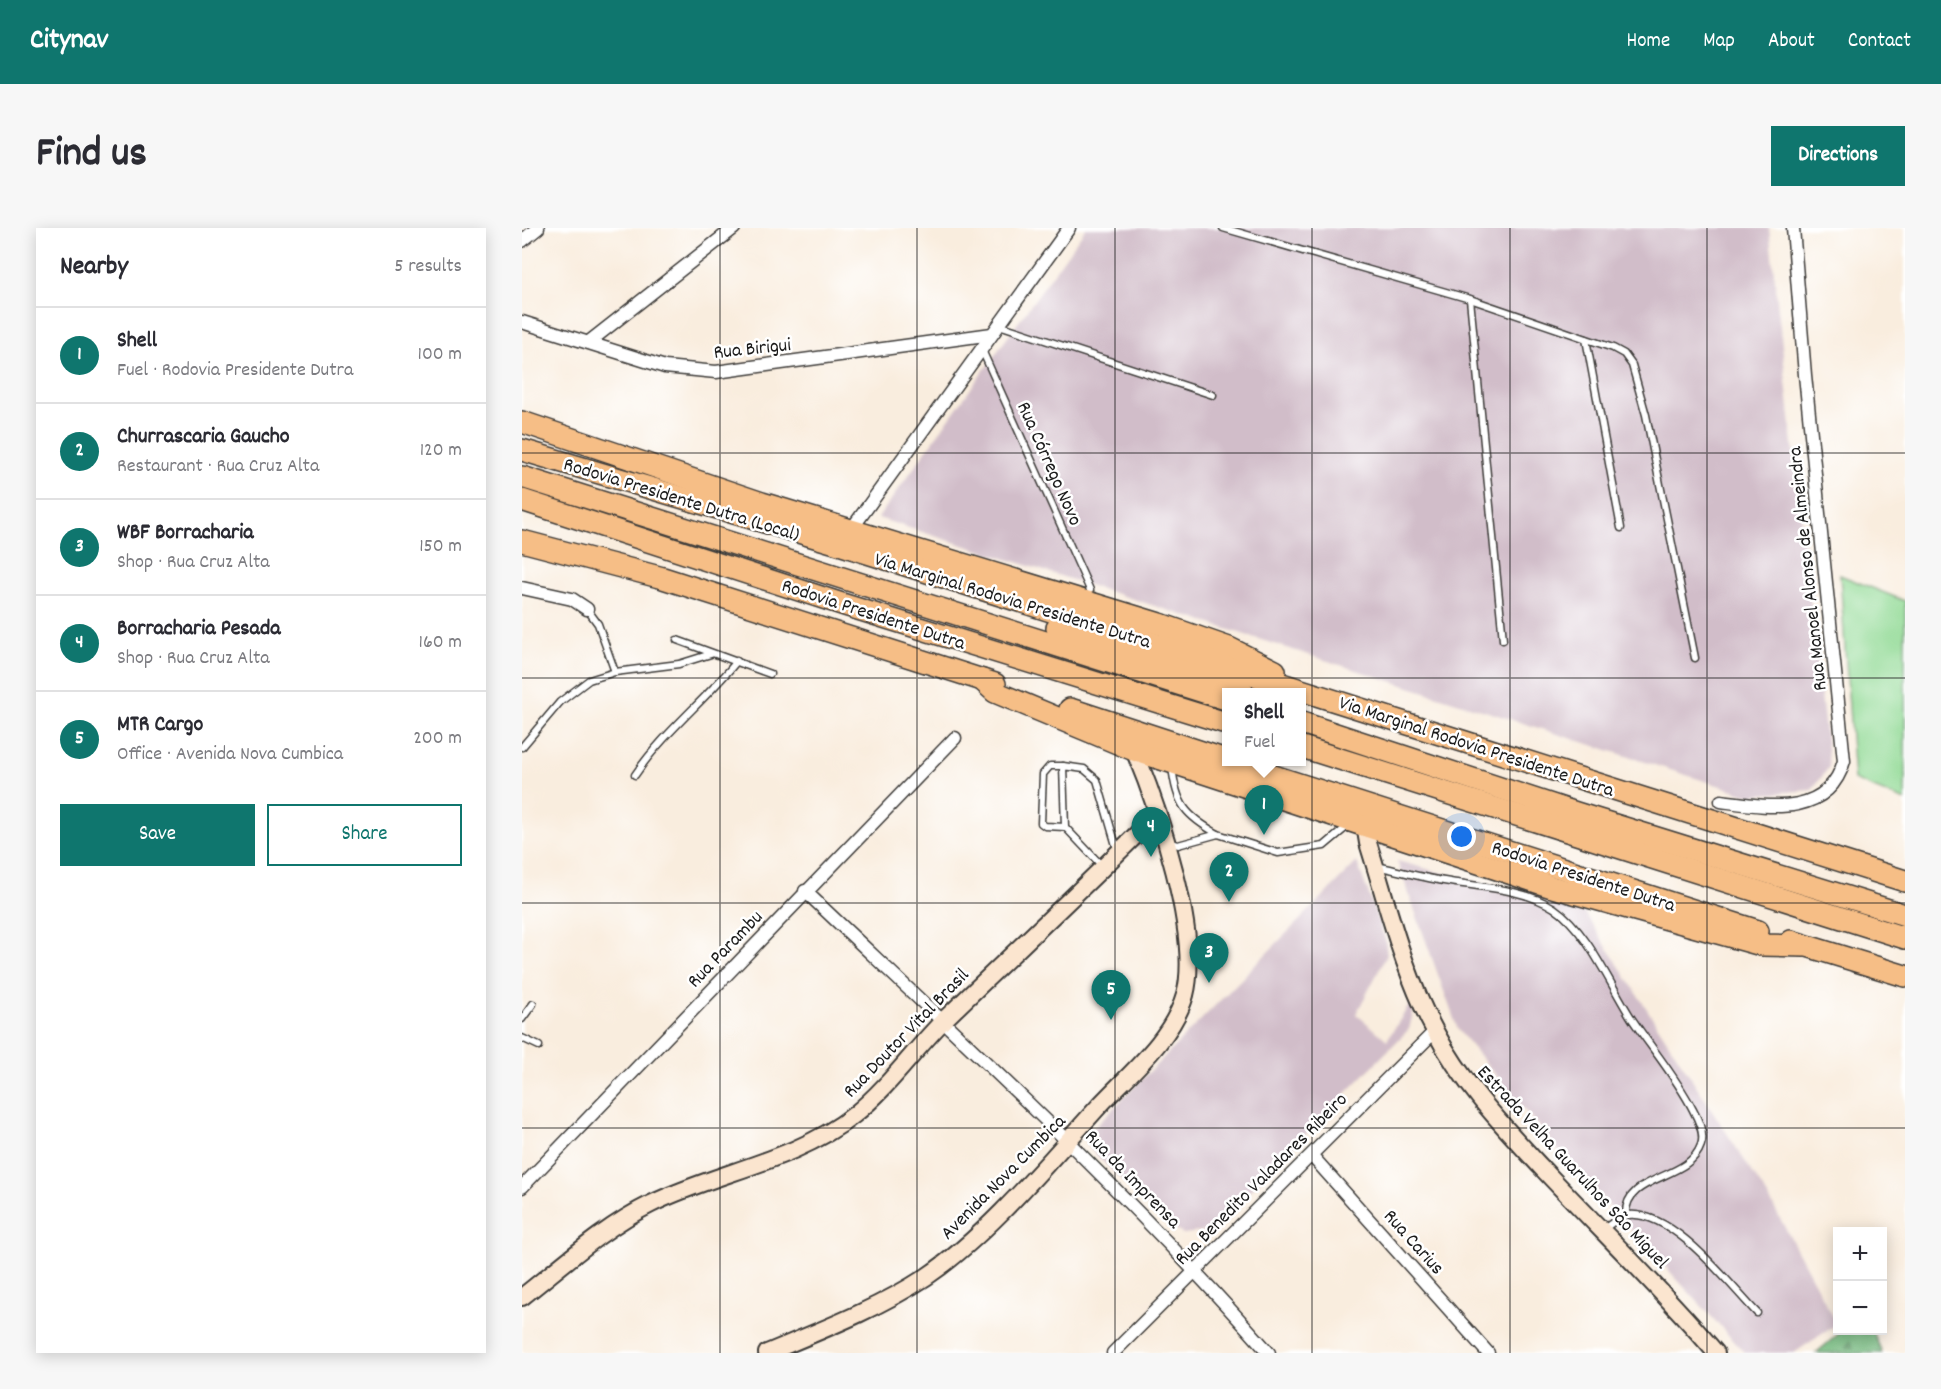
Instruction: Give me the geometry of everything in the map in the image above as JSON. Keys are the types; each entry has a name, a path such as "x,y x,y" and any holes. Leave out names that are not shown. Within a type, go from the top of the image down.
{"highway":[{"path":"522,422 762,503 1163,625 1250,657 1318,694"},
{"name":"Rodovia Presidente Dutra (Local)","path":"522,450 842,545"},
{"name":"Rodovia Presidente Dutra","path":"522,477 1222,697"},
{"name":"Rodovia Presidente Dutra","path":"522,500 845,605 1222,721"},
{"name":"Rodovia Presidente Dutra","path":"522,541 663,578 1222,759"},
{"path":"842,545 882,569 1228,688"},
{"name":"Via Marginal Rodovia Presidente Dutra","path":"842,545 1299,688"},
{"path":"522,554 637,583 663,578"},
{"path":"982,680 995,692 1134,750 1552,887 1761,945 1804,946"},
{"name":"Via Marginal Rodovia Presidente Dutra","path":"1306,690 1905,881"},
{"path":"1306,715 1421,753 1455,771"},
{"path":"1306,724 1455,771 1576,813 1905,915"},
{"name":"Rodovia Presidente Dutra","path":"1306,748 1657,857 1905,938"},
{"name":"Rodovia Presidente Dutra","path":"1244,766 1804,946 1905,976"}],"street":[{"path":"522,241 538,228"},
{"path":"589,342 734,228"},
{"path":"856,523 1069,228"},
{"name":"Rua Manoel Alonso de Almeindra","path":"1721,801 1757,806 1803,804 1824,795 1840,776 1844,761 1842,721 1805,375 1793,228"},
{"name":"Rua Birigui","path":"522,322 665,367 716,372 995,330"},
{"path":"522,588 572,599 587,609"},
{"name":"Rua Parambu","path":"522,1187 805,891 956,738"},
{"path":"1134,750 1157,814"},
{"path":"1148,785 1153,772 1168,761"},
{"name":"Rua Doutor Vital Brasil","path":"522,1297 603,1234 652,1204 814,1139 853,1116 883,1087 942,1022 1157,814"},
{"name":"Avenida Nova Cumbica","path":"767,1353 878,1306 927,1276 970,1242 1068,1140 1152,1048 1172,1022 1185,996 1189,965 1188,934 1157,814"},
{"name":"Estrada Velha Guarulhos São Miguel","path":"1360,823 1376,865 1409,976 1435,1031 1459,1072 1500,1123 1601,1231 1675,1305 1716,1353"},
{"name":"Rua da Imprensa","path":"805,891 1068,1140 1195,1269 1269,1353"},
{"name":"Rua Benedito Valadares Ribeiro","path":"1113,1353 1435,1031"},
{"name":"Rua Carius","path":"1312,1156 1488,1353"}],"lane":[{"path":"1223,228 1470,299 1619,351 1632,365 1646,415 1695,658"},
{"path":"1470,299 1503,640"},
{"path":"995,330 1213,394"},
{"path":"1586,339 1621,528"},
{"name":"Rua Córrego Novo","path":"982,349 1090,590"},
{"path":"587,609 598,624 615,672"},
{"path":"677,640 770,674"},
{"path":"522,747 560,702 589,680 615,672 652,670 711,654"},
{"path":"635,775 655,747 712,692 737,661"},
{"path":"1168,761 1174,788 1191,819 1218,834 1278,853 1324,846 1360,823"},
{"path":"1065,826 1045,826 1041,823 1043,774 1050,766 1084,769 1097,780 1118,853"},
{"path":"1063,766 1065,826 1103,868"},
{"path":"1164,841 1178,845 1218,834"},
{"path":"1376,865 1518,894 1553,907 1580,934 1631,1017 1693,1109 1701,1129 1702,1144 1695,1156 1680,1167 1634,1192 1626,1204 1626,1215"},
{"path":"522,1019 533,1004"},
{"path":"522,1038 539,1046"},
{"path":"1601,1231 1626,1215 1647,1216 1664,1222 1684,1239 1757,1313"}],"shaded area":[{"path":"1086,228 1769,228 1829,767 1812,790 1749,795 878,518"},
{"path":"1397,861 1583,910 1770,1200 1833,1317 1833,1327 1794,1353 1745,1353 1565,1158 1458,1030"},
{"path":"1357,862 1385,939 1387,955 1356,1014 1387,1040 1410,1004 1414,1009 1409,1029 1217,1225 1200,1232 1183,1234 1169,1227 1090,1149 1086,1140 1088,1134"}],"green space":[{"path":"1840,575 1905,601 1905,801 1854,780"},
{"path":"1837,1335 1875,1335 1882,1353 1816,1353"}],"place":[{"name":"Shell","path":"1264,835"},
{"name":"Borracharia Pesada","path":"1151,857"},
{"name":"Churrascaria Gaucho","path":"1229,902"},
{"name":"WBF Borracharia","path":"1209,983"},
{"name":"MTR Cargo","path":"1111,1020"}]}
